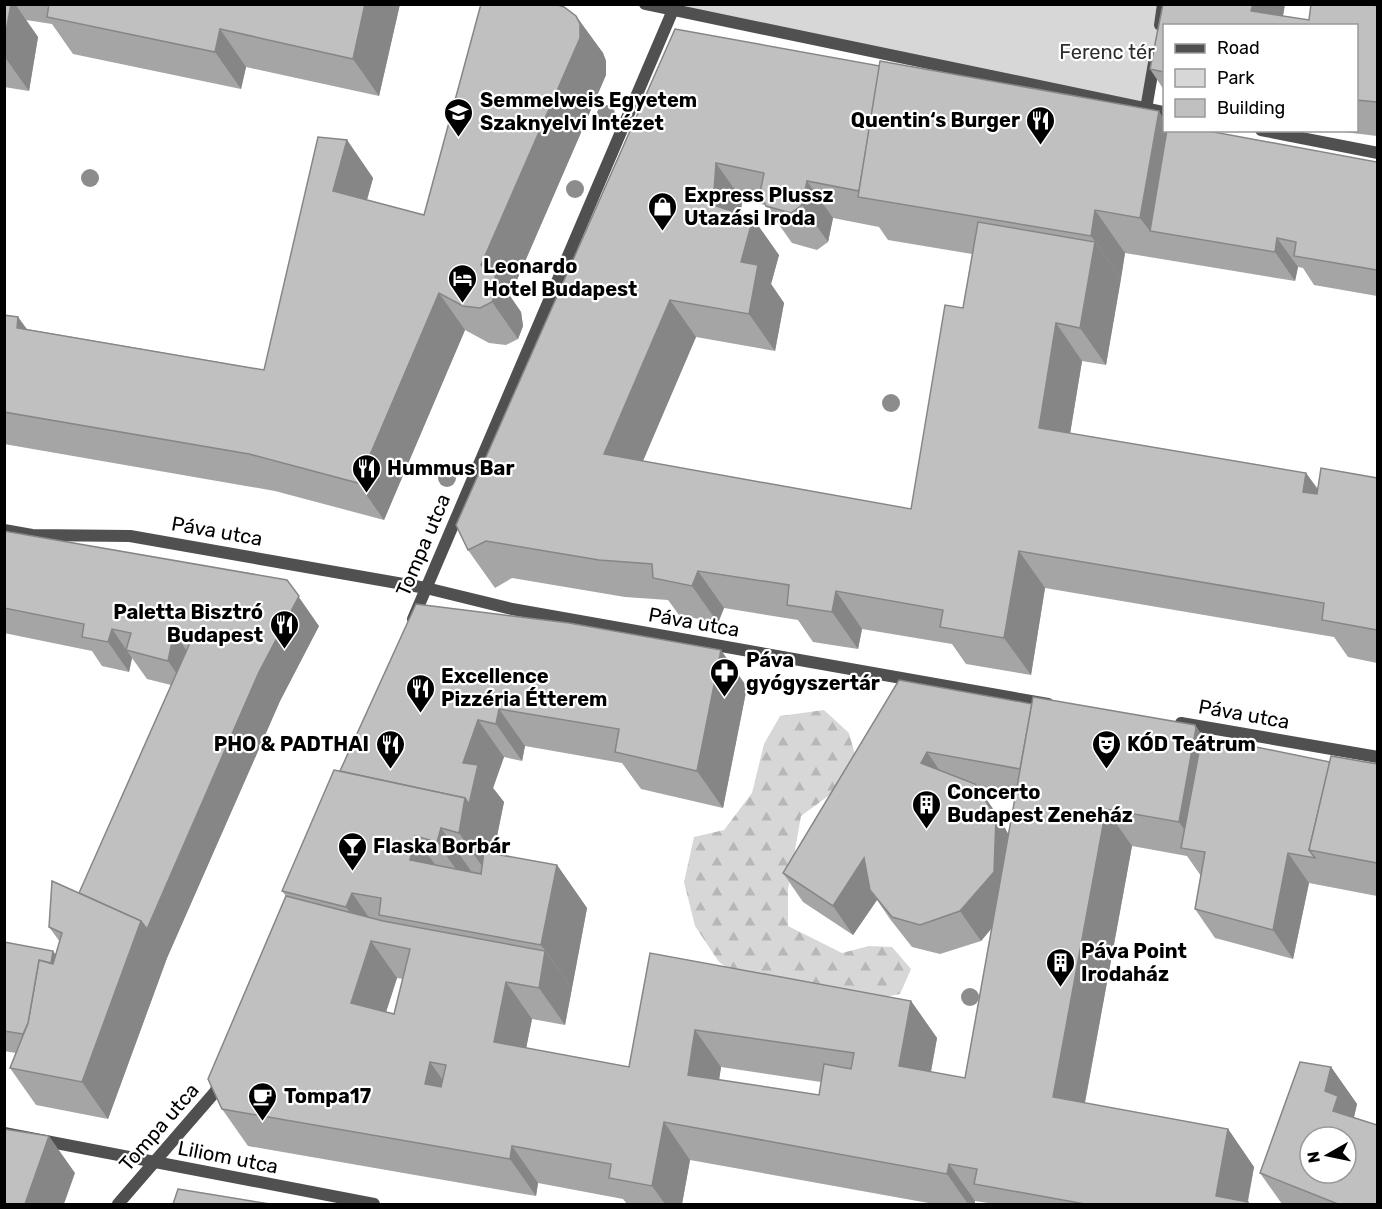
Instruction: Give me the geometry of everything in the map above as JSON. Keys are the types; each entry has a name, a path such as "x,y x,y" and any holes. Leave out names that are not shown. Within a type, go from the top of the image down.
{"street":[{"path":"645,4 1163,112"},
{"path":"1146,109 1163,4"},
{"name":"Tompa utca","path":"408,632 673,10"},
{"path":"1271,132 1377,153"},
{"name":"Páva utca","path":"4,530 32,535 130,536 426,588 512,609 1063,706"},
{"name":"Páva utca","path":"1167,720 1377,757"},
{"name":"Tompa utca","path":"118,1204 215,1092 224,1070"},
{"name":"Liliom utca","path":"4,1132 374,1204"}],"green space":[{"name":"Ferenc tér","path":"645,5 1163,5 1146,109"},
{"path":"824,710 849,733 858,766 835,791 801,816 788,889 788,926 842,953 869,946 892,947 911,969 900,994 849,1004 750,984 719,962 695,926 684,882 694,837 724,830 752,793 764,744 780,716"}],"building":[{"path":"4,4 11,4 4,43"},
{"path":"49,4 365,4 353,59 220,29 215,52 47,17"},
{"path":"481,4 554,4 564,7 576,16 580,24 580,38 481,265 495,275 497,289 492,302 480,308 463,306 439,293 358,483 249,454 4,412 4,315 18,317 17,328 264,370 318,137 347,140 333,191 424,215"},
{"path":"1163,4 1253,4 1251,11 1309,20 1311,4 1377,6 1377,102 1358,100 1358,24 1163,24 1163,72 1150,69"},
{"path":"675,29 880,66 859,191 807,181 802,205 791,213 766,206 760,193 764,173 716,163 713,205 753,218 741,262 758,265 749,314 670,300 604,454 911,509 945,305 963,308 978,222 1095,242 1080,328 1056,323 1039,428 1306,473 1303,492 1317,494 1321,468 1377,478 1377,630 1322,620 1324,603 1019,551 1004,638 940,627 943,610 836,591 832,612 787,605 789,585 698,571 692,586 653,578 652,564 599,560 486,541 468,550 456,525"},
{"path":"880,61 1159,111 1140,218 1095,210 1091,236 858,197"},
{"path":"1167,132 1214,132 1377,162 1377,270 1294,256 1296,242 1277,238 1275,252 1150,231"},
{"path":"4,531 287,580 299,596 259,672 147,929 141,921 79,893 193,636 174,632 168,661 126,650 131,633 112,629 108,642 82,637 84,624 4,608"},
{"path":"416,604 569,623 721,650 697,771 615,752 619,729 499,709 496,724 478,720 463,763 478,765 469,804 465,798 340,771"},
{"name":"Concerto Budapest Zeneház","path":"899,680 1032,704 1020,769 927,752 921,763 975,784 996,817 994,872 960,911 920,925 892,917 870,890 864,858 833,906 783,873"},
{"path":"1033,697 1195,725 1179,822 1106,809 1053,1097 1228,1129 1216,1196 1248,1202 1248,1204 1085,1204 974,1184 977,1169 949,1164 947,1174 664,1122 652,1186 609,1178 611,1164 512,1146 510,1159 222,1109 208,1079 286,896 383,921 545,951 539,988 506,982 494,1042 629,1067 650,953 911,1001 899,1066 965,1078","holes":["371,941 410,949 394,1014 351,1003","695,1030 854,1053 851,1069 824,1064 819,1095 688,1075","430,1062 446,1065 441,1087 425,1084"]},
{"path":"1202,736 1330,762 1309,850 1315,858 1288,853 1273,930 1195,909 1205,852 1181,848"},
{"path":"1331,756 1377,764 1377,863 1309,850"},
{"path":"334,770 465,798 459,833 441,828 437,842 415,836 410,860 481,874 484,852 557,865 541,945 379,915 381,898 352,893 346,907 282,891"},
{"path":"52,881 141,921 82,1082 10,1068 28,1023 39,960 53,964 62,933 49,927"},
{"path":"4,942 53,951 51,963 39,960 28,1023 23,1034 4,1031"},
{"path":"1300,1062 1331,1067 1325,1091 1338,1096 1333,1111 1377,1125 1377,1204 1338,1204 1260,1173"},
{"path":"4,1129 49,1136 25,1204 4,1204"},
{"path":"178,1189 270,1204 173,1204"}],"place":[{"name":"Semmelweis Egyetem Szaknyelvi Intézet","path":"459,138"},
{"name":"Quentin‘s Burger","path":"1041,146"},
{"name":"Express Plussz Utazási Iroda","path":"663,232"},
{"name":"Leonardo Hotel Budapest","path":"462,304"},
{"name":"Hummus Bar","path":"366,494"},
{"name":"Paletta Bisztró Budapest","path":"284,650"},
{"name":"Páva gyógyszertár","path":"725,698"},
{"name":"Excellence Pizzéria Étterem","path":"420,714"},
{"name":"PHO & PADTHAI","path":"390,770"},
{"name":"KÓD Teátrum","path":"1106,770"},
{"name":"Concerto Budapest Zeneház","path":"926,830"},
{"name":"Flaska Borbár","path":"352,872"},
{"name":"Páva Point Irodaház","path":"1060,988"},
{"name":"Tompa17","path":"263,1122"}]}
